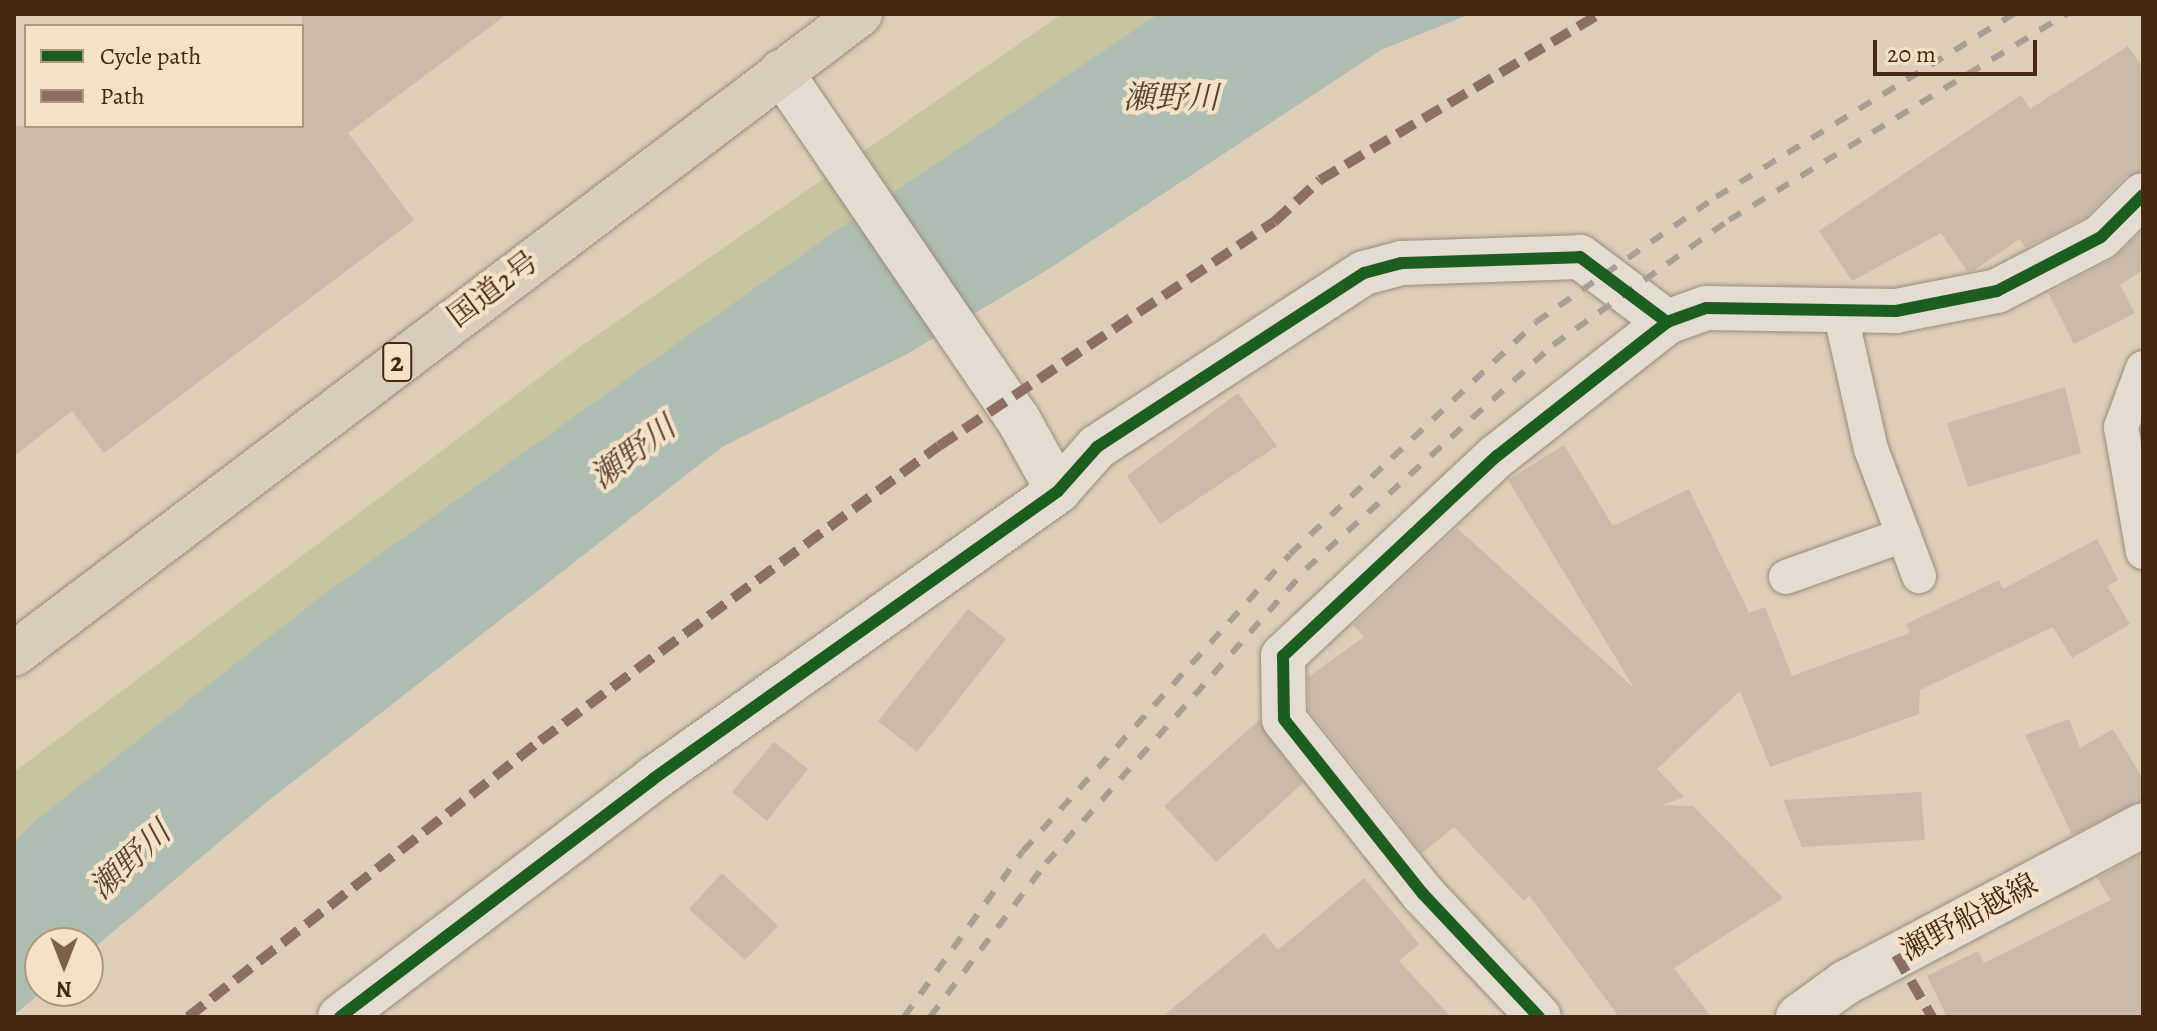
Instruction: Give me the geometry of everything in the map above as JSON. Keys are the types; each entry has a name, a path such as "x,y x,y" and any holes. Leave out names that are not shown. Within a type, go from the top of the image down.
{"highway":[{"name":"国道2号","path":"14,654 860,14"}],"street":[{"path":"781,72 1018,419 1058,491"},
{"path":"1539,1017 1423,894 1284,719 1283,656 1497,456 1667,322 1706,308 1841,316 1997,291 2101,237 2143,195"},
{"path":"340,1017 653,779 1058,491 1097,447 1364,273 1402,263 1580,257 1667,322"},
{"name":"瀬野船越線","path":"1798,1017 1845,983 2143,825"}],"lane":[{"path":"1841,316 1871,449 1919,576"},
{"path":"2143,368 2121,427 2143,552"},
{"path":"1786,577 1904,535"}],"green space":[{"path":"1062,14 1158,14 831,234 324,594 14,843 14,772 580,347"}],"water":[{"name":"瀬野川","path":"1158,14 1470,14 1381,50 1055,265 907,354 722,447 263,805 104,939 104,927 24,927 24,1007 14,1015 14,843 35,821 324,594 831,234"}],"building":[{"path":"302,14 507,14 348,133 414,220 104,453 72,411 14,456 14,126 304,128"},
{"path":"2128,46 2143,68 2143,171 2125,177 2086,217 2025,248 2020,239 1974,270 1967,271 1941,233 1852,281 1819,231 2021,95 2030,109"},
{"path":"2143,230 2143,270 2120,285 2135,313 2074,344 2048,293 2113,259"},
{"path":"2065,387 2081,453 1968,487 1947,423"},
{"path":"1238,393 1277,446 1160,524 1127,476"},
{"path":"1564,445 1613,526 1689,489 1749,613 1765,607 1792,676 1910,633 1906,624 1999,580 2003,589 2097,539 2118,580 2107,586 2130,624 2072,658 2053,627 1920,690 1919,714 1770,767 1740,691 1657,769 1684,797 1662,805 1693,806 1783,898 1674,968 1711,1017 1619,1017 1529,895 1524,901 1454,827 1422,853 1309,710 1308,677 1364,637 1353,625 1457,528 1634,688 1508,480"},
{"path":"968,609 1006,639 917,752 878,721"},
{"path":"2069,719 2080,748 2113,729 2143,779 2143,800 2072,835 2025,735"},
{"path":"1259,720 1303,783 1216,862 1164,806"},
{"path":"774,742 808,769 767,821 732,792"},
{"path":"1921,792 1925,840 1802,847 1783,800"},
{"path":"2143,853 2143,1017 1947,1017 1927,976 1978,951 1984,963 2111,900 2097,878"},
{"path":"722,873 778,926 745,960 689,909"},
{"path":"1364,878 1419,944 1399,961 1451,1017 1162,1017 1264,933 1278,950"}],"railway":[{"path":"904,1017 1023,851 1290,554 1536,322 1716,197 2014,14"},
{"path":"930,1017 1046,863 1306,569 1553,345 1729,220 2067,14"}],"marked path":[{"path":"188,1017 540,741 939,446 1274,222 1320,180 1600,14"},
{"path":"1896,955 1932,1017"}],"cycle path":[{"path":"1539,1017 1423,894 1284,719 1283,656 1497,456 1667,322 1706,308 1896,311 1997,291 2101,237 2143,195"},
{"path":"340,1017 653,779 1058,491 1097,447 1364,273 1402,263 1580,257 1667,322"}]}
